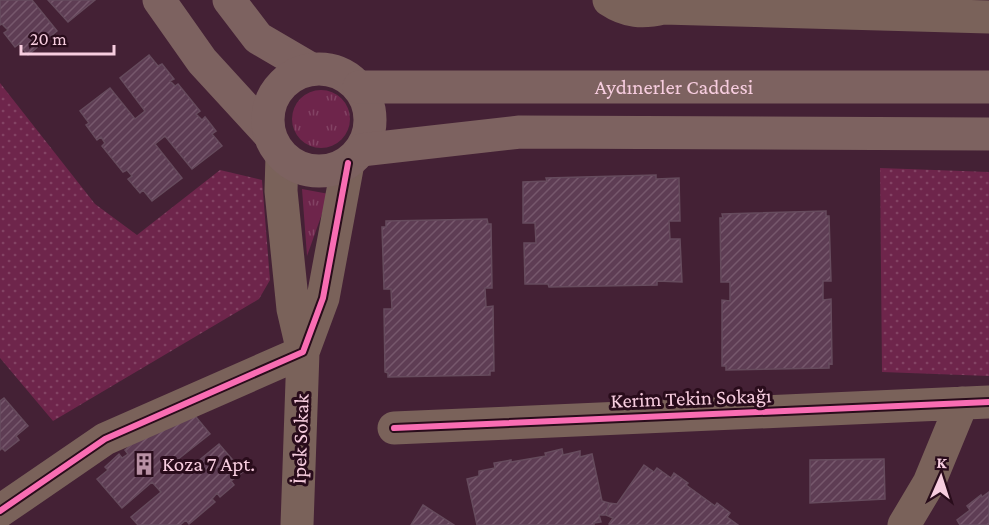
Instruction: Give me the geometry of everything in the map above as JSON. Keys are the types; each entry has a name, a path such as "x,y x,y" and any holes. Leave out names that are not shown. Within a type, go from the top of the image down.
{"main road":[{"path":"159,0 202,61 276,145 297,167 314,171 332,170 355,156 366,141 371,124 369,106 359,87 345,75 330,69 311,69 294,75 280,86 272,98 267,116 276,145"},
{"path":"229,0 258,38 311,69"},
{"name":"Aydınerler Caddesi","path":"359,87 989,87"},
{"path":"355,156 520,132 989,134"}],"street":[{"path":"609,0 619,7 649,12 663,8 989,17"},
{"path":"276,145 293,309 303,352"},
{"path":"0,512 105,439 303,352 323,298 355,156"},
{"name":"İpek Sokak","path":"297,525 303,352"},
{"path":"904,525 976,402"},
{"name":"Kerim Tekin Sokağı","path":"394,428 976,402"}],"green space":[{"path":"0,83 95,204 137,235 220,170 262,180 270,280 259,299 53,421 0,358"},
{"path":"321,90 337,95 345,103 350,119 345,135 337,143 321,148 305,143 297,135 292,119 297,103 305,95"},
{"path":"880,168 989,172 989,376 882,372"},
{"path":"302,189 329,194 307,256"}],"building":[{"path":"0,0 32,0 57,31 28,55 19,44 15,47 4,33 8,30 2,24 0,25"},
{"path":"48,0 95,0 68,22"},
{"path":"149,55 158,66 162,64 174,79 170,81 175,86 178,84 200,111 196,114 202,120 205,117 216,131 212,134 222,146 192,169 165,136 155,144 182,178 152,201 143,190 140,193 128,179 132,176 127,170 123,172 102,146 105,143 101,137 97,140 86,125 89,123 80,111 110,88 135,119 145,111 120,78"},
{"path":"656,175 656,179 679,178 680,221 669,221 670,239 680,239 682,282 657,281 657,285 549,287 548,284 525,284 524,243 536,243 535,223 523,223 523,182 547,181 546,178"},
{"path":"826,211 826,216 829,216 831,281 823,281 823,300 831,299 832,364 829,363 829,368 726,370 726,366 722,366 722,300 730,301 730,282 721,282 720,218 723,218 722,214"},
{"path":"487,219 488,224 491,224 492,288 485,288 486,307 493,306 494,371 490,371 490,375 388,377 388,373 385,372 384,309 392,309 391,289 384,289 382,227 386,227 386,221"},
{"path":"4,398 28,426 16,436 19,440 5,451 2,448 0,450 0,401"},
{"name":"Koza 7 Apt.","path":"186,405 210,434 177,460 186,471 219,444 243,472 231,481 234,485 220,497 217,493 212,499 215,502 189,524 186,520 180,525 138,525 131,517 161,492 152,482 122,508 97,479 108,470 105,467 119,454 122,458 128,454 125,450 151,427"},
{"path":"562,449 563,455 580,451 580,457 592,454 602,501 609,503 606,515 599,515 601,522 594,523 594,525 477,525 467,479 479,476 479,471 495,468 494,463 546,456 545,453"},
{"path":"884,459 885,499 810,503 810,460"},
{"path":"644,465 654,472 657,468 671,478 674,473 688,483 686,485 715,506 717,503 730,513 727,517 738,525 609,524 613,518 606,515 609,503 617,504"},
{"path":"989,492 989,525 960,525 957,520 970,510 967,506"},
{"path":"423,505 454,525 411,525"}],"cycle path":[{"path":"0,511 105,439 303,352 323,298 348,163"},
{"path":"394,428 989,402"}],"place":[{"name":"Koza 7 Apt.","path":"144,464"}]}
